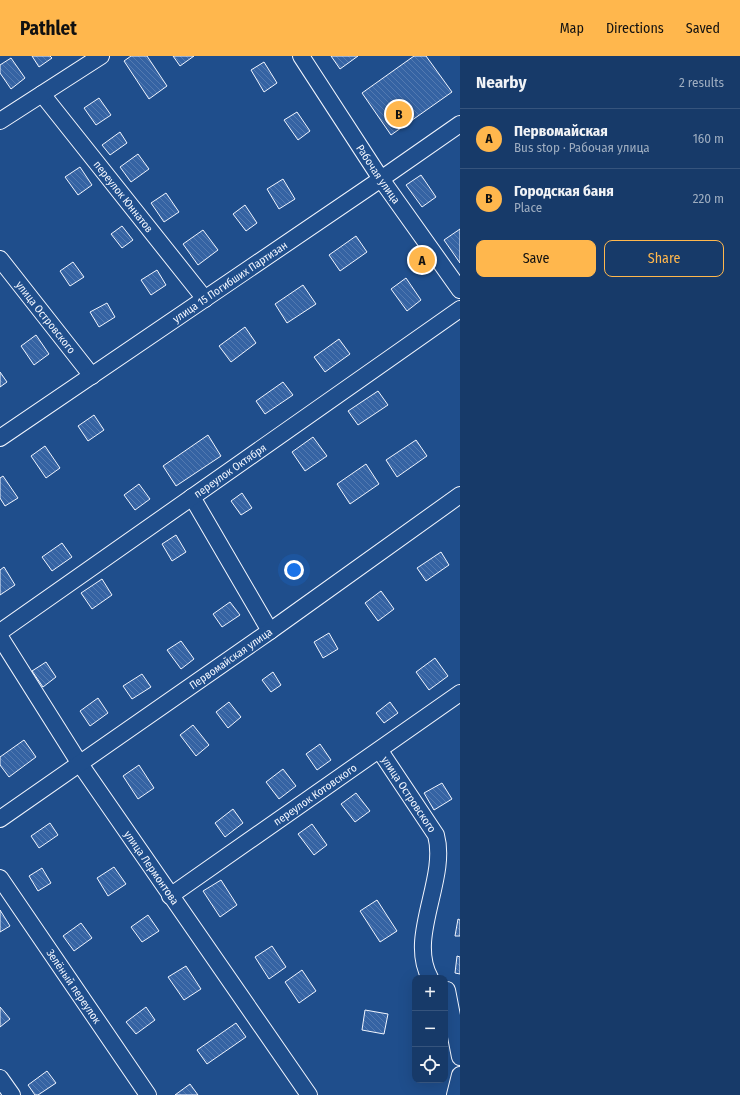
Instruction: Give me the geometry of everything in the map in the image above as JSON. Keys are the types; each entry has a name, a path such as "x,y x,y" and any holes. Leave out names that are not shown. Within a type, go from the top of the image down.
{"street":[{"path":"0,121 101,56"},
{"name":"Рабочая улица","path":"301,56 381,179 460,290"},
{"name":"переулок Юннатов","path":"42,94 205,299"},
{"name":"улица 15 Погибших Партизан","path":"0,438 460,124"},
{"name":"улица Островского","path":"0,259 92,376"},
{"name":"переулок Октября","path":"0,632 460,309"},
{"name":"Первомайская улица","path":"0,819 270,631 460,495"},
{"path":"192,497 270,631"},
{"name":"улица Лермонтова","path":"0,637 80,764 309,1095"},
{"name":"переулок Котовского","path":"170,896 380,751 460,693"},
{"name":"улица Островского","path":"380,751 436,835 440,848 427,916 423,949 426,971 428,975"},
{"name":"Зелёный переулок","path":"0,878 148,1095"},
{"path":"451,990 460,1057"},
{"path":"455,1095 460,1075"},
{"path":"0,1078 12,1095"}],"building":[{"path":"32,56 50,56 52,58 39,67"},
{"path":"131,56 147,56 167,86 149,99 124,61"},
{"path":"173,56 194,56 180,66"},
{"path":"331,56 358,56 340,69"},
{"path":"414,56 426,56 452,92 391,135 362,93"},
{"path":"11,58 25,78 11,89 0,73 0,65"},
{"path":"264,62 277,83 264,92 251,70"},
{"path":"99,98 111,115 96,125 84,108"},
{"path":"297,112 310,131 298,140 284,120"},
{"path":"120,132 127,143 110,155 102,145"},
{"path":"138,154 149,169 131,182 120,167"},
{"path":"80,167 92,185 78,195 65,177"},
{"path":"421,175 436,197 422,207 406,185"},
{"path":"283,179 295,199 279,209 267,189"},
{"path":"166,193 179,212 164,222 151,203"},
{"path":"245,205 257,223 246,231 233,214"},
{"path":"122,226 133,240 122,248 111,234"},
{"path":"460,229 460,263 444,240"},
{"path":"203,230 218,250 198,265 183,244"},
{"path":"356,236 367,252 340,271 329,255"},
{"path":"73,262 84,277 70,286 60,271"},
{"path":"157,270 166,285 151,295 141,280"},
{"path":"406,278 421,300 407,311 391,289"},
{"path":"303,285 316,304 287,323 275,304"},
{"path":"107,303 115,317 99,327 90,312"},
{"path":"245,327 256,343 231,362 219,346"},
{"path":"36,335 49,354 34,365 21,346"},
{"path":"339,339 350,354 325,372 314,357"},
{"path":"0,372 7,382 0,387"},
{"path":"283,382 293,395 265,414 256,401"},
{"path":"378,391 388,405 358,425 348,411"},
{"path":"94,415 104,430 88,441 78,426"},
{"path":"208,435 221,456 176,486 163,466"},
{"path":"313,437 327,456 305,471 292,452"},
{"path":"416,440 427,456 397,477 386,460"},
{"path":"45,446 60,468 46,478 31,456"},
{"path":"366,464 379,484 350,504 337,484"},
{"path":"3,476 18,498 5,506 0,498 0,478"},
{"path":"139,484 150,499 135,510 124,495"},
{"path":"242,493 252,508 241,515 231,501"},
{"path":"176,535 186,552 172,561 162,544"},
{"path":"62,543 72,557 52,571 42,557"},
{"path":"441,552 449,565 426,581 417,568"},
{"path":"4,567 15,585 0,595 0,570"},
{"path":"102,579 112,595 92,609 81,593"},
{"path":"381,591 394,609 378,621 365,603"},
{"path":"230,602 240,615 222,627 213,614"},
{"path":"329,633 338,649 323,658 314,642"},
{"path":"181,641 194,659 181,669 167,650"},
{"path":"435,658 448,676 429,690 416,672"},
{"path":"46,662 56,677 43,687 32,671"},
{"path":"273,672 281,685 271,692 262,680"},
{"path":"142,674 151,687 132,699 123,686"},
{"path":"98,698 108,713 90,726 80,711"},
{"path":"229,702 241,717 228,728 216,712"},
{"path":"390,702 398,713 384,723 376,713"},
{"path":"193,725 209,745 196,756 180,735"},
{"path":"24,740 36,757 9,777 0,765 0,757"},
{"path":"320,744 331,760 317,770 306,754"},
{"path":"139,765 154,788 138,799 123,776"},
{"path":"283,769 296,786 279,799 266,782"},
{"path":"442,783 452,799 434,810 424,793"},
{"path":"356,793 370,811 355,822 341,804"},
{"path":"233,809 243,823 225,837 215,823"},
{"path":"50,823 58,835 39,848 31,836"},
{"path":"312,824 327,845 314,855 298,834"},
{"path":"114,867 126,884 108,896 97,878"},
{"path":"42,868 51,883 38,891 29,876"},
{"path":"221,880 237,905 220,917 203,891"},
{"path":"377,900 397,931 380,942 360,911"},
{"path":"0,910 10,926 0,932"},
{"path":"148,915 159,931 142,942 131,927"},
{"path":"458,919 460,920 460,936 455,936"},
{"path":"81,923 92,938 74,951 63,936"},
{"path":"272,946 286,967 269,979 255,957"},
{"path":"457,956 460,957 460,974 455,973"},
{"path":"186,966 201,989 184,1000 168,977"},
{"path":"302,970 316,991 299,1003 285,982"},
{"path":"0,1007 10,1019 0,1027"},
{"path":"146,1007 155,1020 136,1034 126,1022"},
{"path":"365,1010 388,1014 384,1034 362,1030"},
{"path":"236,1023 246,1037 207,1064 197,1050"},
{"path":"47,1071 56,1083 38,1095 35,1095 28,1085"},
{"path":"190,1084 198,1095 175,1095"}],"place":[{"name":"Городская баня","path":"399,114"},
{"name":"Первомайская","path":"422,260"}]}
